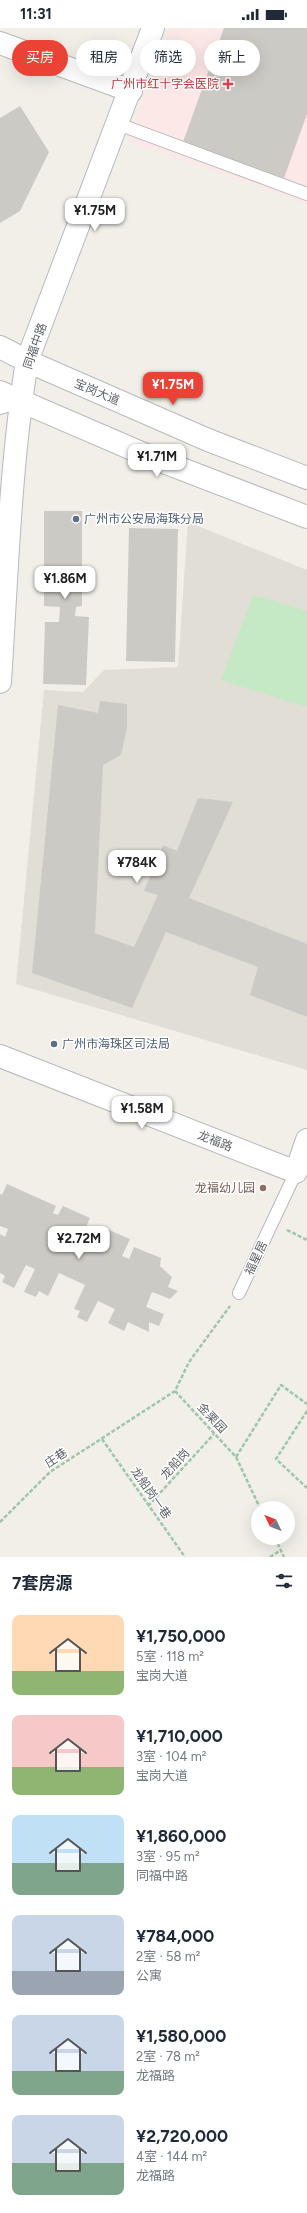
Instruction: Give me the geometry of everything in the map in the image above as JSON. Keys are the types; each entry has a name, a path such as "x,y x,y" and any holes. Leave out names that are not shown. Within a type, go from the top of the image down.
{"main road":[{"name":"同福中路","path":"0,682 11,501 21,402 28,361 131,91 153,28"},
{"path":"0,43 131,91"},
{"name":"宝岗大道","path":"0,347 28,361 208,440 307,478"},
{"path":"0,392 153,458 307,517"},
{"name":"龙福路","path":"0,1056 296,1172"},
{"path":"296,1172 307,1140"}],"lane":[{"path":"118,124 307,194"},
{"path":"0,408 21,402"},
{"name":"福星居","path":"239,1293 296,1172"}],"path":[{"path":"273,1222 307,1240"},
{"path":"175,1391 189,1362 239,1293"},
{"path":"236,1457 281,1385 307,1404"},
{"name":"庄巷","path":"0,1522 50,1472 131,1421 175,1391"},
{"name":"金栗园","path":"175,1391 236,1457 257,1501"},
{"path":"307,1411 276,1459 307,1488"},
{"name":"龙船岗","path":"148,1506 214,1434"},
{"name":"龙船岗一巷","path":"102,1439 185,1557"},
{"path":"278,1545 284,1557"},
{"path":"270,1557 280,1550"}],"shaded area":[{"name":"广州市红十字会医院","path":"170,28 307,28 307,204 128,141 152,76 196,76 196,40 166,40"},
{"path":"188,522 307,570 307,1070 16,984 44,690 83,692 104,670 178,667"}],"green space":[{"path":"253,595 307,611 307,707 221,680"}],"building":[{"path":"224,28 307,28 307,114 284,178 183,142 207,76 260,76 260,40 220,40"},
{"path":"20,106 49,152 20,211 0,223 0,118"},
{"path":"44,511 82,511 82,606 76,607 75,616 89,617 86,685 43,684 45,622 59,622 60,607 44,606"},
{"path":"129,528 178,529 175,662 126,661"},
{"path":"100,701 127,704 127,727 121,755 103,765 95,933 134,947 158,895 144,891 163,845 177,851 198,798 233,802 189,898 307,944 307,1017 250,995 258,967 166,932 132,1008 32,973 58,705 98,713"},
{"path":"7,1184 56,1206 53,1213 58,1215 63,1206 90,1218 81,1238 94,1244 102,1227 130,1239 122,1256 129,1259 134,1247 161,1258 160,1266 172,1277 168,1287 178,1291 170,1299 152,1292 146,1307 164,1314 159,1326 149,1322 149,1332 128,1322 124,1331 108,1323 115,1309 98,1301 87,1322 77,1317 80,1311 74,1309 85,1285 59,1273 48,1296 39,1291 36,1297 24,1292 35,1269 26,1265 14,1288 2,1282 5,1276 0,1273 0,1234 5,1237 8,1229 0,1226 0,1194 2,1195"}],"place":[{"name":"广州市红十字会医院","path":"228,84"},
{"name":"广州市公安局海珠分局","path":"76,519"},
{"name":"广州市海珠区司法局","path":"54,1044"},
{"name":"龙福幼儿园","path":"263,1188"}]}
